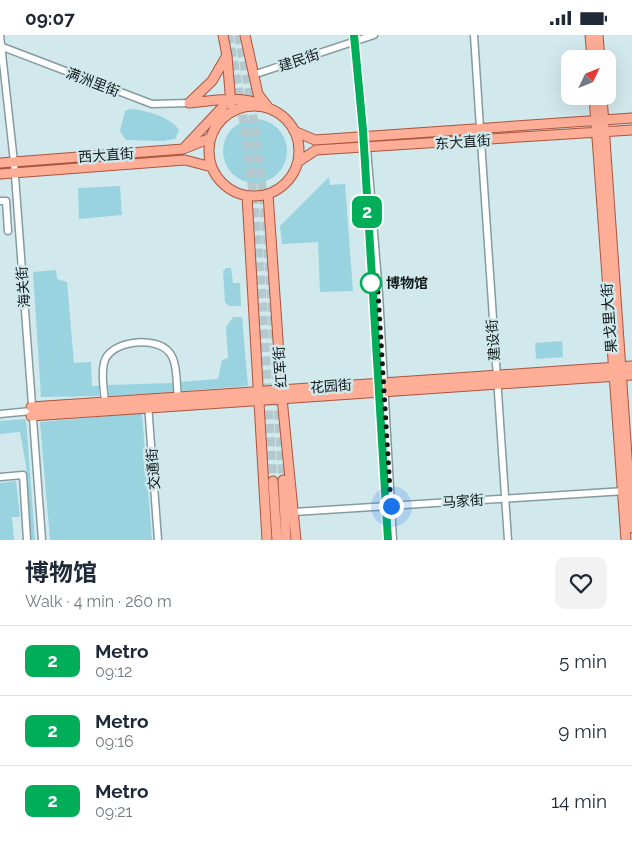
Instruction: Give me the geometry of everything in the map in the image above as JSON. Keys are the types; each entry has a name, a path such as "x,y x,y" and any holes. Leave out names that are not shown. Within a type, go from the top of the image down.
{"main road":[{"path":"223,35 227,55 232,112"},
{"path":"245,35 258,94 269,109"},
{"path":"590,35 591,50"},
{"path":"598,35 599,50"},
{"path":"189,103 212,81 227,55"},
{"path":"183,149 230,99"},
{"path":"189,103 230,99 249,100 269,109 284,118 294,131 298,144 298,162 289,180 268,194 247,196 225,186 212,167 209,153 211,138 219,123 232,112 250,107 269,109"},
{"name":"果戈里大街","path":"596,105 600,120"},
{"name":"果戈里大街","path":"601,105 600,132 617,371 632,528"},
{"name":"东大直街","path":"294,131 315,140 632,118"},
{"name":"东大直街","path":"298,162 316,151 632,130"},
{"name":"西大直街","path":"0,163 183,149 211,138"},
{"name":"西大直街","path":"0,174 185,160 212,167"},
{"name":"红军街","path":"268,194 282,394 296,540"},
{"name":"红军街","path":"247,196 267,540"},
{"name":"花园街","path":"31,411 617,371 632,366"},
{"name":"花园街","path":"617,371 632,375"},
{"name":"花园街","path":"31,411 105,402 148,403 178,397 259,396"},
{"path":"283,480 286,540"},
{"path":"273,481 277,540"},
{"name":"果戈里大街","path":"626,540 628,491"}],"street":[{"name":"海关街","path":"0,35 14,162 42,540"},
{"name":"建民街","path":"253,75 374,35"},
{"path":"474,35 480,128"},
{"name":"满洲里街","path":"1,46 152,105 189,103"},
{"name":"建设街","path":"480,141 508,540"},
{"path":"367,148 379,293 392,540"},
{"path":"0,201 6,201 4,218 8,231"},
{"path":"0,231 19,230"},
{"path":"105,402 103,364 106,357 113,350 124,345 153,343 163,346 171,353 174,361 178,397"},
{"name":"交通街","path":"148,403 158,540"},
{"path":"0,415 31,411"},
{"path":"0,477 22,475 27,540"},
{"name":"马家街","path":"294,512 628,491"}],"shaded area":[{"path":"129,109 149,112 170,121 179,130 175,139 163,141 126,140 120,131 125,111"},
{"path":"249,119 261,119 278,128 285,139 287,151 285,163 278,174 261,183 249,183 237,178 228,169 223,157 223,145 228,133 237,124"},
{"path":"329,177 330,185 345,184 353,291 320,292 318,242 282,244 280,226"},
{"path":"120,186 122,215 79,219 78,188"},
{"path":"226,268 231,268 233,283 240,283 241,306 229,306 225,302 223,271"},
{"path":"56,270 57,279 67,282 74,363 91,362 92,386 99,386 99,396 41,397 33,272"},
{"path":"233,317 242,317 248,386 182,391 181,382 218,379 222,360 228,358 226,327"},
{"path":"562,341 563,357 536,359 535,343"},
{"path":"173,383 173,392 109,396 108,385"},
{"path":"142,413 152,540 50,540 40,422"},
{"path":"26,419 35,540 30,540 26,466 20,432 0,434 0,421"},
{"path":"16,481 20,517 12,517 14,540 0,540 0,483"}],"tunnel":[{"path":"228,35 239,90 254,201 273,481"},
{"path":"238,35 249,90 263,200 283,480"}],"metro line":[{"name":"2","path":"354,35 363,130 388,540"}],"place":[{"name":"博物馆","path":"371,283"}],"route":[{"path":"371,283 377,275 391,506"}]}
